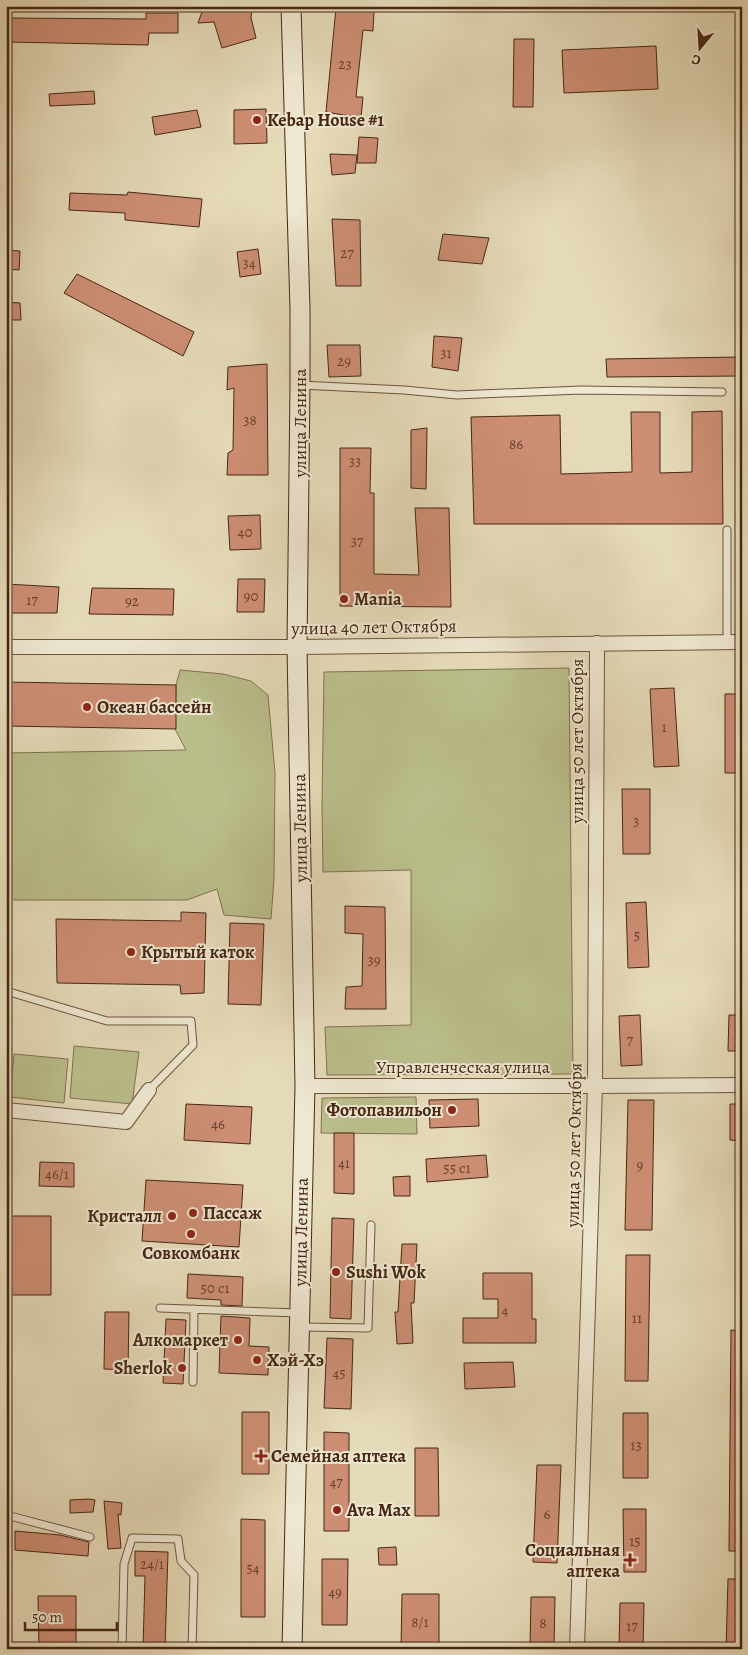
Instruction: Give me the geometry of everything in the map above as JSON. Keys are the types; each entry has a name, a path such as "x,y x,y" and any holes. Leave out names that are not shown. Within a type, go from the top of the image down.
{"main road":[{"name":"улица Ленина","path":"291,6 300,386 297,647 305,1086 292,1649"}],"street":[{"name":"улица 40 лет Октября","path":"6,647 297,647 742,642"},
{"name":"улица 50 лет Октября","path":"576,1649 595,1086 597,643"},
{"name":"Управленческая улица","path":"305,1086 742,1085"},
{"path":"6,1110 126,1122 149,1090"}],"lane":[{"path":"300,386 404,390 457,395 581,390 722,392"},
{"path":"726,642 727,530"},
{"path":"6,991 107,1021 191,1021 193,1045 149,1090"},
{"path":"160,1308 194,1309 368,1328 371,1225"},
{"path":"193,1382 194,1309"},
{"path":"6,1515 90,1537"},
{"path":"122,1649 124,1564 132,1538 178,1539 181,1561 194,1575 192,1649"}],"green space":[{"path":"569,668 573,1074 327,1075 325,1027 411,1025 411,870 323,872 324,672"},
{"path":"180,670 223,674 251,681 268,695 275,773 274,879 271,919 224,915 217,889 187,900 6,900 6,753 186,750 175,729 176,685"},
{"path":"74,1046 139,1052 132,1104 70,1098"},
{"path":"14,1054 68,1059 64,1103 10,1097"},
{"path":"416,1097 417,1134 321,1133 322,1098"}],"building":[{"path":"252,8 251,18 256,38 222,48 214,22 198,23 203,9"},
{"path":"336,8 374,11 373,31 363,30 356,97 363,97 361,118 326,112"},
{"path":"146,13 178,13 178,33 149,33 148,45 10,42 10,18 146,19"},
{"path":"514,39 534,39 533,107 513,107"},
{"path":"656,46 658,89 564,93 562,50"},
{"path":"94,91 95,104 50,106 49,94"},
{"path":"266,109 267,143 234,144 234,110"},
{"path":"197,110 201,127 155,135 152,117"},
{"path":"359,137 378,138 376,163 357,163"},
{"path":"330,154 357,155 355,173 332,175"},
{"path":"128,192 202,199 199,227 125,220 125,213 69,210 70,193 127,195"},
{"path":"332,219 360,220 361,286 336,286"},
{"path":"443,234 489,238 482,264 438,260"},
{"path":"258,249 261,274 240,277 237,252"},
{"path":"6,250 20,251 19,270 6,269"},
{"path":"77,274 194,332 183,356 64,293"},
{"path":"6,302 20,303 21,320 6,320"},
{"path":"434,336 462,338 458,371 432,367"},
{"path":"327,345 360,345 361,376 329,377"},
{"path":"742,357 742,376 607,377 606,359"},
{"path":"267,364 268,475 227,475 228,453 233,450 234,388 227,390 228,367"},
{"path":"722,411 723,524 474,524 471,417 560,415 561,474 632,472 631,412 660,412 660,473 692,472 692,412"},
{"path":"427,428 426,489 411,488 411,430"},
{"path":"340,448 371,448 370,493 374,493 374,574 419,575 415,508 449,508 451,607 340,606"},
{"path":"260,515 261,549 230,550 228,516"},
{"path":"238,579 265,579 264,612 237,612"},
{"path":"6,584 59,587 57,613 6,613"},
{"path":"92,588 174,589 173,615 89,614"},
{"path":"6,682 176,685 176,729 6,726"},
{"path":"674,688 679,766 654,767 650,689"},
{"path":"725,694 742,694 742,773 725,773"},
{"path":"622,789 650,789 650,854 623,854"},
{"path":"646,902 649,967 628,968 626,903"},
{"path":"345,906 385,907 386,1009 345,1009 346,987 362,986 363,934 345,933"},
{"name":"Крытый каток","path":"181,912 206,913 204,993 181,994 180,985 57,983 56,919 181,921"},
{"path":"230,923 264,924 261,1005 228,1004"},
{"path":"640,1015 642,1065 621,1066 619,1016"},
{"path":"729,1015 742,1015 742,1051 728,1051"},
{"path":"478,1099 479,1126 430,1128 429,1100"},
{"path":"628,1100 654,1100 652,1230 625,1230"},
{"path":"186,1104 252,1107 250,1144 184,1140"},
{"path":"730,1104 742,1104 742,1141 730,1140"},
{"path":"334,1133 354,1133 354,1194 334,1193"},
{"path":"486,1155 488,1177 427,1182 426,1159"},
{"path":"40,1162 74,1163 74,1187 39,1186"},
{"path":"410,1176 410,1196 394,1196 393,1177"},
{"name":"Пассаж","path":"146,1180 243,1185 239,1247 142,1241"},
{"path":"8,1216 51,1216 51,1295 8,1295"},
{"path":"332,1218 354,1219 351,1319 330,1318"},
{"path":"402,1244 417,1244 414,1303 411,1303 413,1343 397,1344 395,1312 398,1312"},
{"path":"626,1255 650,1255 648,1381 625,1381"},
{"path":"483,1273 532,1273 532,1319 536,1319 536,1343 463,1343 463,1318 498,1318 498,1299 483,1299"},
{"path":"188,1274 243,1277 242,1306 221,1305 221,1300 187,1298"},
{"path":"105,1312 129,1312 128,1370 104,1369"},
{"path":"221,1316 250,1318 249,1346 269,1347 268,1375 219,1373"},
{"path":"166,1319 186,1320 183,1384 163,1383"},
{"path":"731,1330 742,1331 742,1551 729,1551"},
{"path":"327,1338 353,1339 351,1409 324,1408"},
{"path":"513,1362 515,1387 465,1389 464,1363"},
{"path":"242,1412 269,1412 269,1474 242,1474"},
{"path":"623,1413 648,1413 648,1478 623,1478"},
{"path":"324,1432 349,1433 349,1531 324,1531"},
{"path":"415,1448 438,1448 439,1516 415,1516"},
{"path":"537,1465 561,1465 557,1563 533,1562"},
{"path":"70,1500 95,1500 93,1512 70,1513"},
{"path":"104,1501 122,1503 121,1515 118,1514 121,1548 108,1549"},
{"path":"623,1509 646,1509 646,1572 624,1572"},
{"path":"241,1519 265,1520 265,1617 241,1617"},
{"path":"15,1531 60,1535 89,1542 88,1556 15,1550"},
{"path":"396,1547 397,1565 379,1565 378,1548"},
{"path":"135,1551 168,1552 165,1649 143,1649 145,1576 135,1576"},
{"path":"322,1559 348,1559 347,1625 322,1625"},
{"path":"728,1579 742,1579 742,1649 726,1649"},
{"path":"402,1594 439,1594 439,1649 401,1649"},
{"path":"38,1596 76,1596 76,1649 39,1649"},
{"path":"531,1597 555,1597 554,1649 530,1649"},
{"path":"620,1603 644,1603 643,1649 619,1649"}],"place":[{"name":"Kebap House #1","path":"257,120"},
{"name":"Mania","path":"344,599"},
{"name":"Океан бассейн","path":"87,707"},
{"name":"Крытый каток","path":"131,952"},
{"name":"Фотопавильон","path":"452,1110"},
{"name":"Пассаж","path":"193,1213"},
{"name":"Кристалл","path":"172,1216"},
{"name":"Совкомбанк","path":"191,1234"},
{"name":"Sushi Wok","path":"336,1272"},
{"name":"Алкомаркет","path":"238,1340"},
{"name":"Хэй-Хэ","path":"257,1360"},
{"name":"Sherlok","path":"182,1368"},
{"name":"Семейная аптека","path":"261,1456"},
{"name":"Ava Max","path":"337,1510"},
{"name":"Социальная аптека","path":"630,1560"}]}
